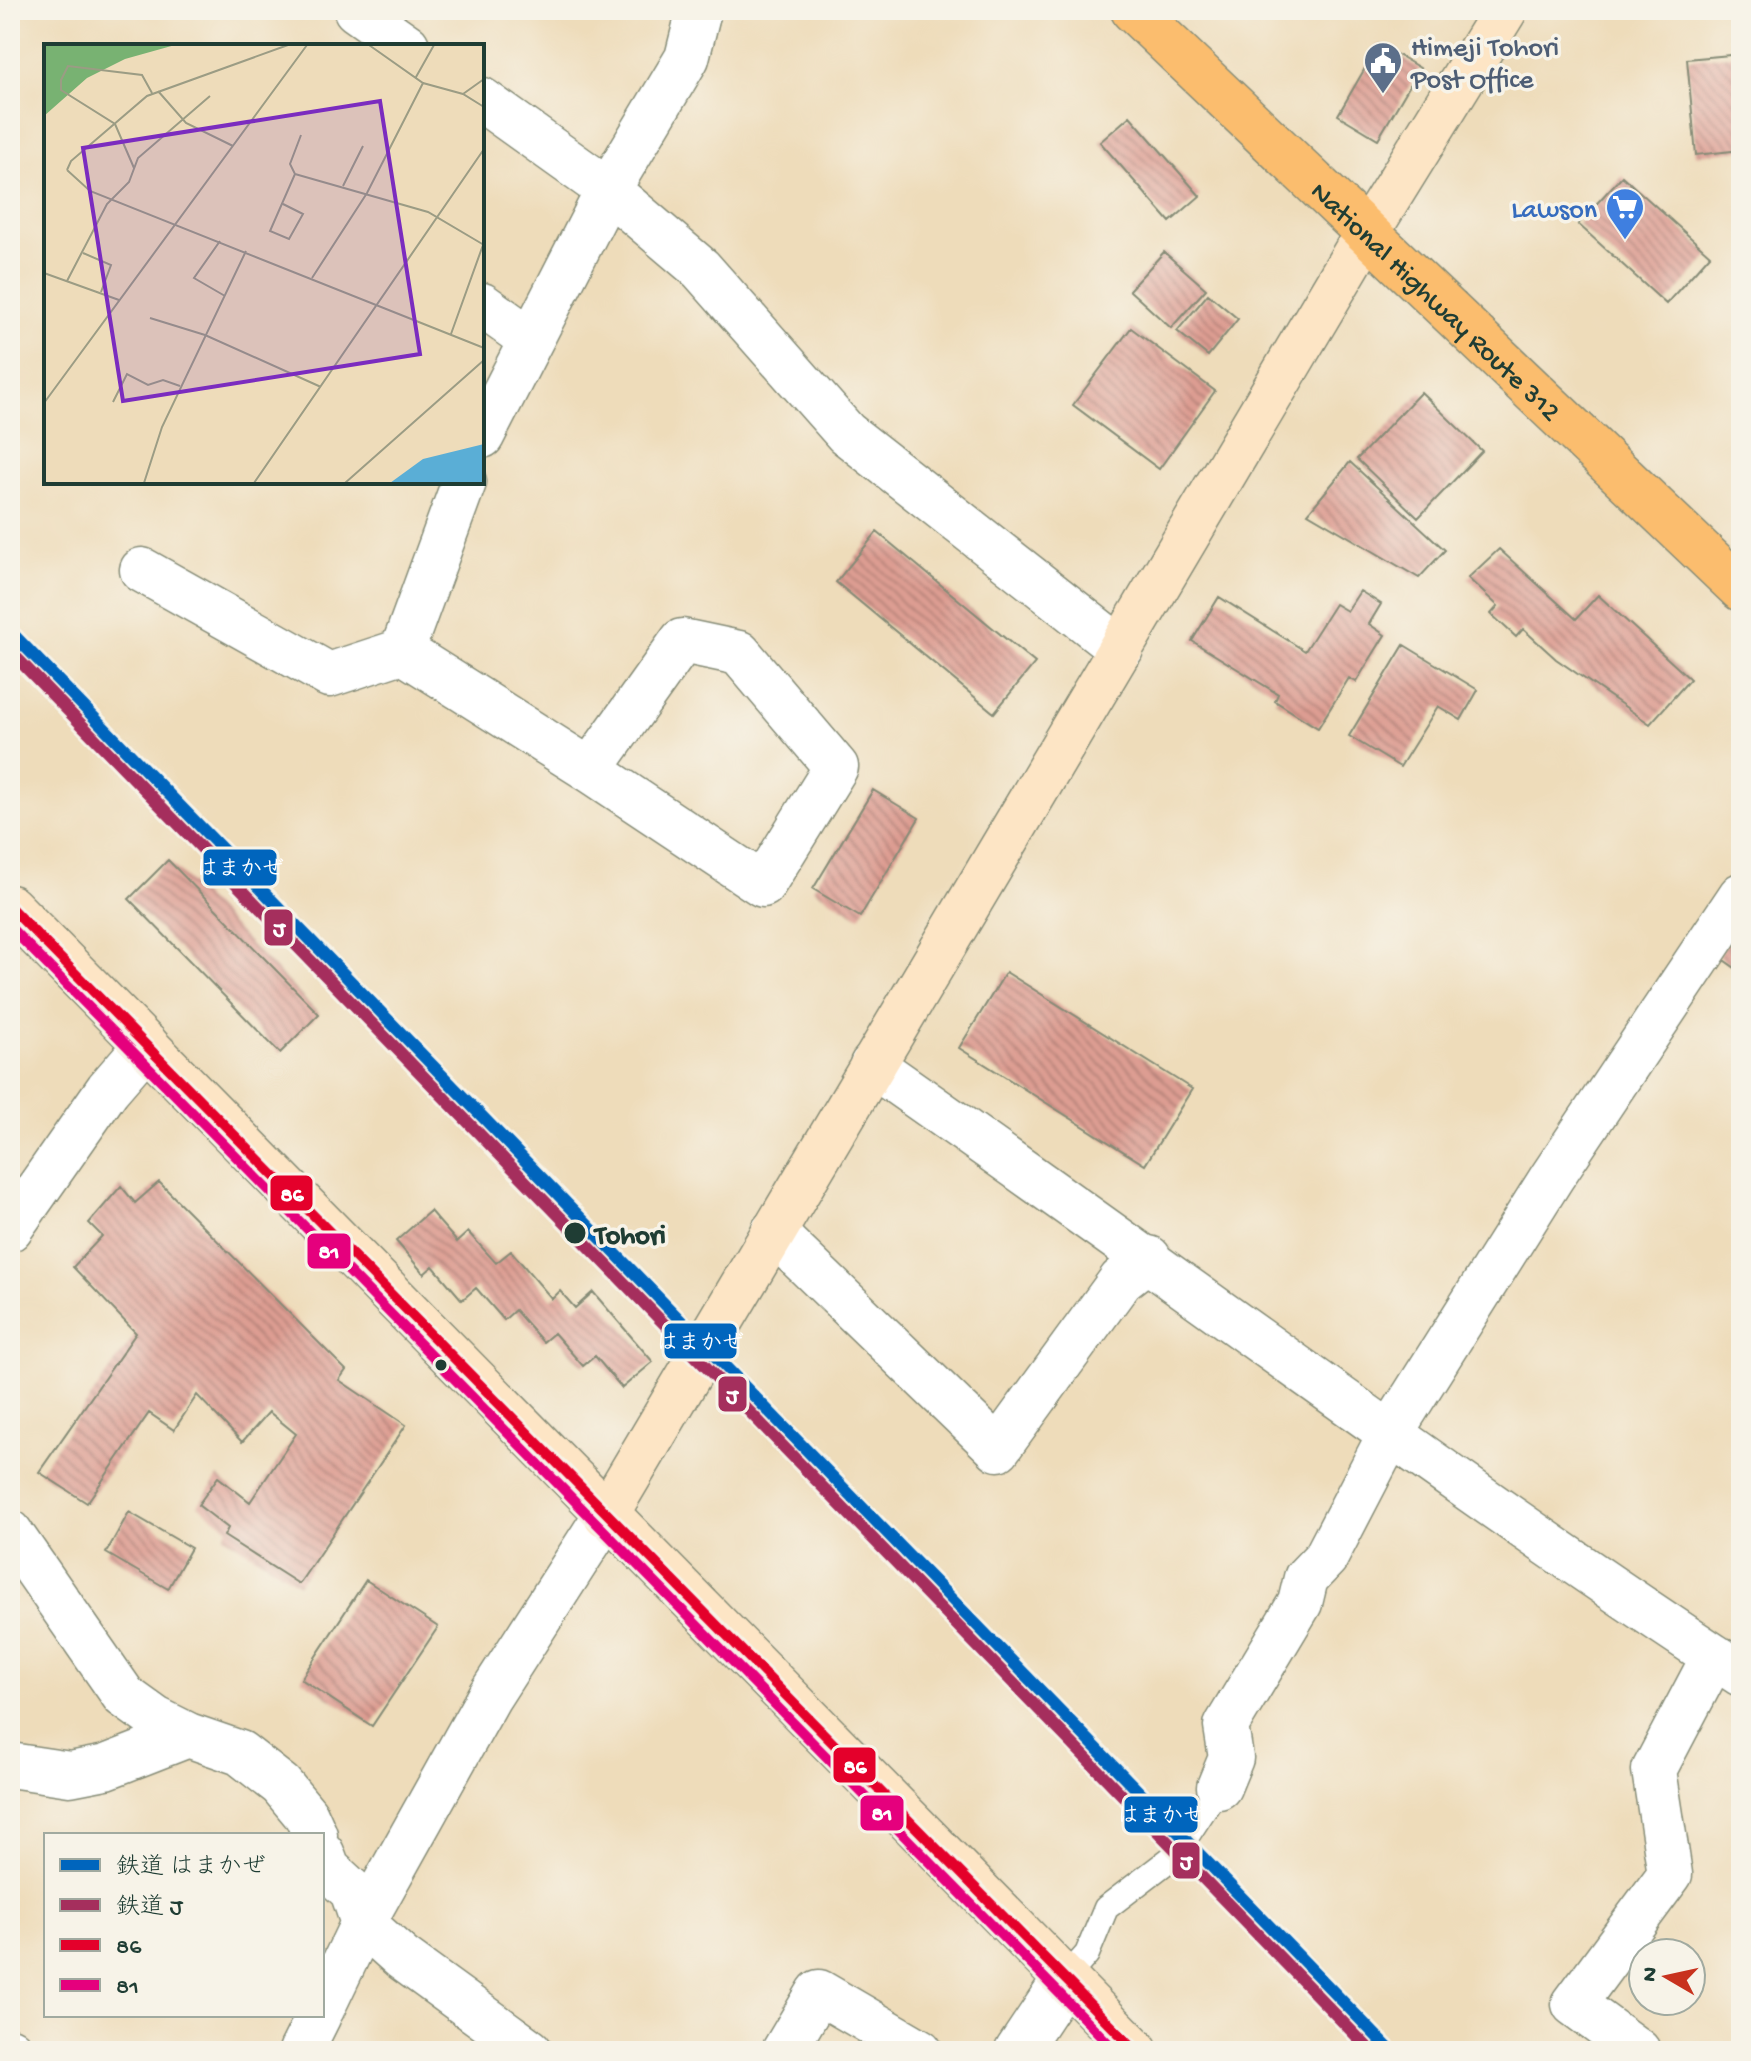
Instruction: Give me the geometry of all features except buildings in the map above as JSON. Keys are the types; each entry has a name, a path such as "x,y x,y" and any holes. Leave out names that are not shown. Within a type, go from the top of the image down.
{"highway":[{"name":"National Highway Route 312","path":"1133,10 1741,589"}],"street":[{"path":"356,10 404,44"},
{"path":"484,432 608,190 687,58 699,10"},
{"path":"324,2005 363,1923 489,1697 606,1515 1367,233 1505,10"},
{"path":"484,101 608,190 701,269 846,433 1121,649"},
{"path":"484,306 531,340"},
{"path":"402,651 463,484"},
{"path":"142,570 329,675 402,651"},
{"path":"402,651 590,770 763,885 836,767 739,653 682,641 590,770"},
{"path":"1219,1787 1231,1758 1226,1726 1300,1603 1306,1578 1326,1557 1390,1434 1552,1177 1741,895"},
{"path":"10,907 1136,2051"},
{"path":"10,1229 108,1089 146,1045"},
{"path":"872,1065 1149,1258 1390,1434 1728,1665 1654,1770 1670,1874 1574,2004 1638,2051"},
{"path":"773,1232 998,1449 1121,1280 1149,1258"},
{"path":"10,1532 124,1696 156,1719 188,1735 240,1753 281,1785 306,1815 314,1833"},
{"path":"10,1765 70,1774 106,1767 188,1735"},
{"path":"324,1858 328,1869 352,1891 363,1923 402,1958 530,2051"},
{"path":"1017,2051 1065,1979"},
{"path":"784,2051 819,1992 920,2051"},
{"path":"301,2051 318,2017"}],"lane":[{"path":"1065,1979 1087,1954 1106,1908 1174,1856 1219,1787"}],"rail line":[{"name":"はまかぜ","path":"10,631 1391,2051"},
{"name":"J","path":"10,651 1371,2051"}],"transit line":[{"name":"86","path":"10,907 1136,2051"},
{"name":"81","path":"10,927 1116,2051"}],"place":[{"name":"Himeji Tohori Post Office","path":"1383,95"},
{"name":"Lawson","path":"1625,241"},
{"name":"Tohori","path":"575,1233"}]}
